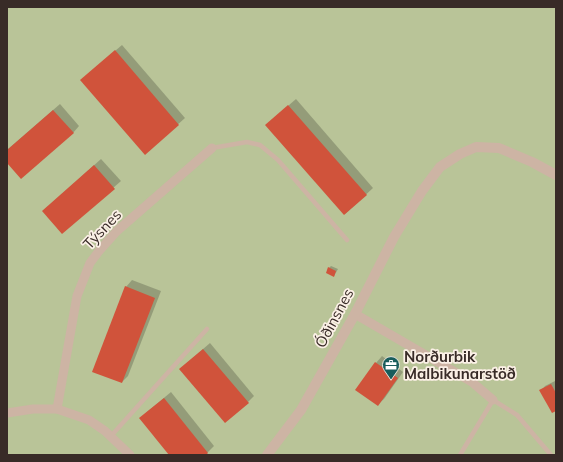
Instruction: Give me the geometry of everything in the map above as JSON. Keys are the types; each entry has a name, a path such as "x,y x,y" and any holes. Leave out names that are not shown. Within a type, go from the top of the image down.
{"street":[{"name":"Óðinsnes","path":"266,455 301,410 355,314 394,236 422,191 440,167 460,154 476,147 499,148 532,162 556,175"},
{"name":"Týsnes","path":"57,409 77,296 90,263 117,231 212,148"},
{"path":"355,314 472,382 493,400"},
{"path":"7,413 33,409 57,409 89,420 111,436 130,455"}],"lane":[{"path":"212,148 247,142 260,145 278,160 347,240"},
{"path":"111,436 207,329"},
{"path":"460,455 493,400 517,415 550,455"}],"green space":[{"path":"7,7 556,7 556,455 7,455"}],"building":[{"path":"115,50 179,125 145,155 80,80"},
{"path":"288,105 367,195 344,215 265,125"},
{"path":"53,110 74,133 21,179 7,163 7,150"},
{"path":"94,165 115,189 62,234 42,211"},
{"path":"328,267 336,271 334,277 326,273"},
{"path":"125,286 155,298 122,383 92,372"},
{"path":"203,349 249,403 225,423 179,369"},
{"path":"375,362 398,378 378,406 355,390"},
{"path":"551,384 556,393 556,411 552,413 539,390"},
{"path":"164,398 208,453 206,455 169,455 139,418"}],"place":[{"name":"Norðurbik Malbikunarstöð","path":"391,380"}]}
